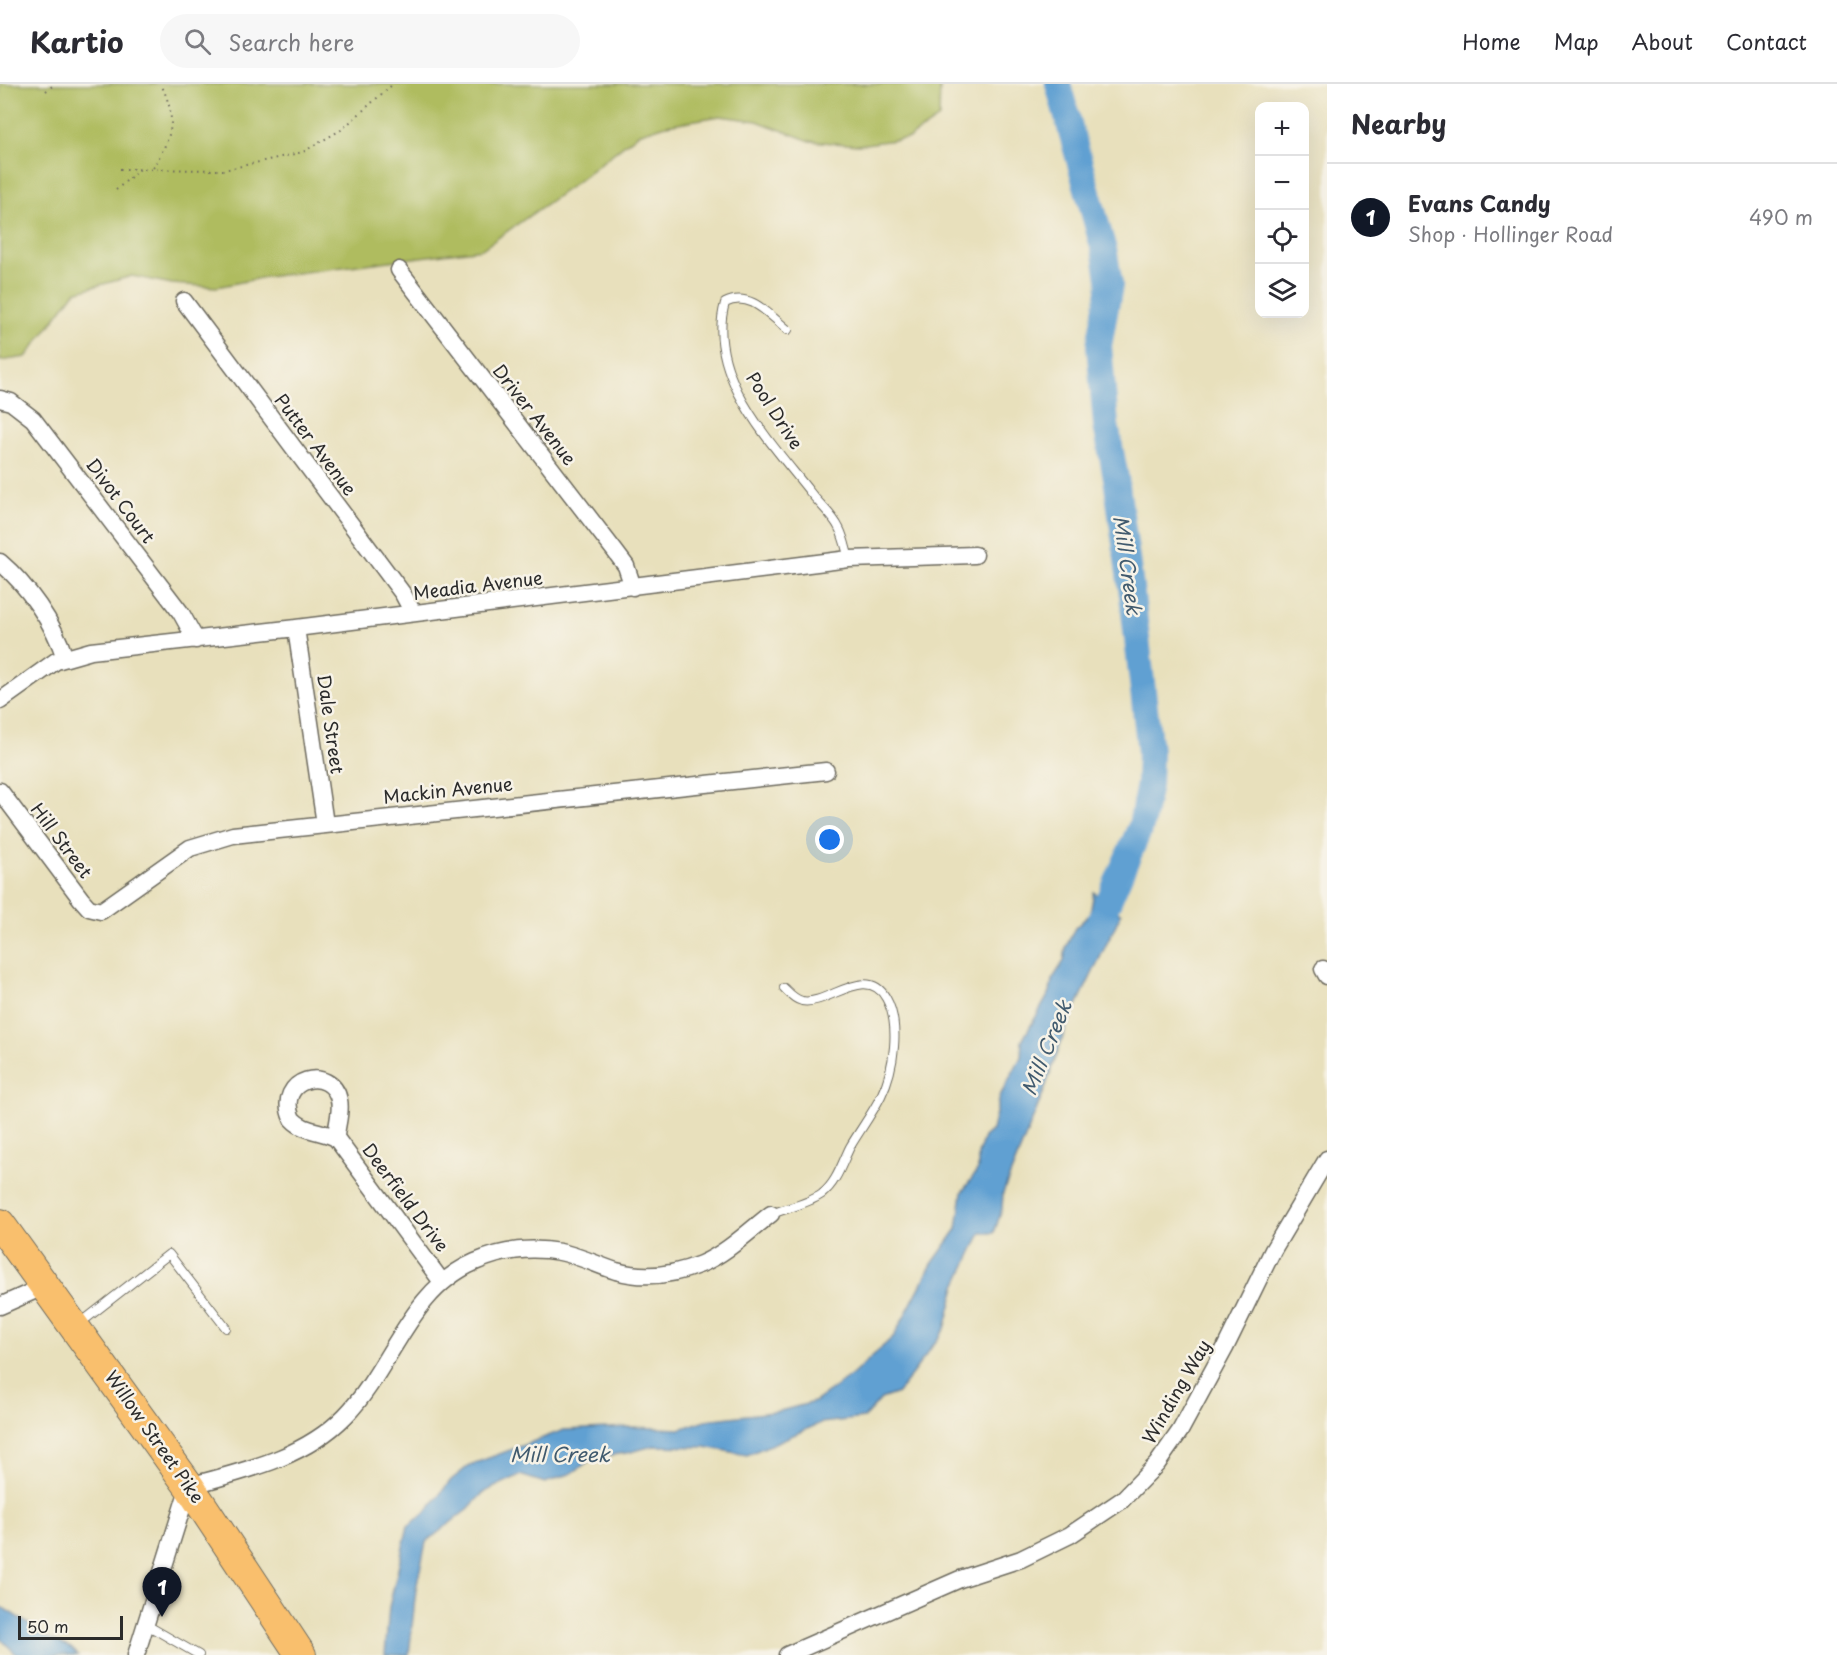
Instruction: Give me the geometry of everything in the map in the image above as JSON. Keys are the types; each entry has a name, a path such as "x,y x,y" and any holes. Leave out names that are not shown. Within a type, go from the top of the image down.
{"highway":[{"name":"Willow Street Pike","path":"0,1224 189,1486 301,1655"}],"street":[{"name":"Driver Avenue","path":"399,270 626,566 633,587"},
{"name":"Putter Avenue","path":"184,302 403,594 413,613"},
{"name":"Divot Court","path":"0,399 11,402 33,419 181,613 196,640"},
{"name":"Meadia Avenue","path":"0,701 34,674 65,657 91,651 296,628 849,559 975,555"},
{"path":"0,562 20,582 42,613 65,657"},
{"name":"Dale Street","path":"296,628 325,824"},
{"name":"Mackin Avenue","path":"95,910 108,906 173,859 202,842 233,835 826,771"},
{"name":"Hill Street","path":"0,791 81,899 95,910"},
{"name":"Deerfield Drive","path":"336,1138 442,1282"},
{"name":"Winding Way","path":"788,1655 960,1580 1021,1559 1070,1535 1122,1500 1157,1464 1180,1431 1225,1348 1273,1251 1327,1160"},
{"path":"136,1655 189,1486 281,1458 326,1433 364,1393 411,1317 442,1282 474,1262 517,1250 559,1252 638,1275 681,1271 719,1254 771,1214"},
{"path":"0,1306 45,1286"}],"lane":[{"name":"Pool Drive","path":"788,330 746,299 734,298 725,303 722,337 727,366 736,387 768,437 839,528 849,559"},
{"path":"771,1214 809,1201 822,1194 834,1182 881,1096 893,1048 893,1021 886,998 877,988 865,984 807,1001 794,997 784,988"},
{"path":"75,1327 169,1254 226,1328"},
{"path":"145,1624 199,1655"}],"path":[{"path":"46,91 55,84"},
{"path":"153,169 167,144 173,120 161,84"},
{"path":"120,169 224,170 303,152 341,130 393,84"},
{"path":"116,190 141,168"}],"green space":[{"path":"0,84 940,84 939,118 909,138 858,145 810,141 757,121 720,116 666,125 638,134 569,188 482,249 266,277 217,287 172,284 132,276 75,292 26,357 0,361"}],"water":[{"name":"Mill Creek","path":"1094,892 1121,914 1066,1028 1044,1091 1003,1193 1002,1209 994,1233 981,1233 956,1286 945,1329 898,1393 881,1399 864,1418 821,1423 747,1455 705,1447 653,1446 627,1453 595,1457 572,1473 545,1483 520,1475 484,1492 468,1509 426,1542 416,1589 409,1655 385,1655 389,1607 408,1526 425,1513 451,1480 470,1465 564,1430 631,1427 680,1429 706,1420 780,1411 814,1402 852,1375 894,1336 932,1264 957,1229 962,1192 978,1170 978,1154 984,1137 992,1130 1000,1096 1021,1057 1022,1041 1050,992 1052,980 1064,961 1066,947 1075,928 1090,914"},
{"path":"0,1606 42,1635 71,1648 78,1655 17,1655 0,1638"}],"waterway":[{"name":"Mill Creek","path":"1058,84 1105,254 1110,285 1099,346 1106,425 1116,478 1132,595 1150,752 1149,784 1141,826 1094,935"}],"place":[{"name":"Evans Candy","path":"162,1617"}]}
